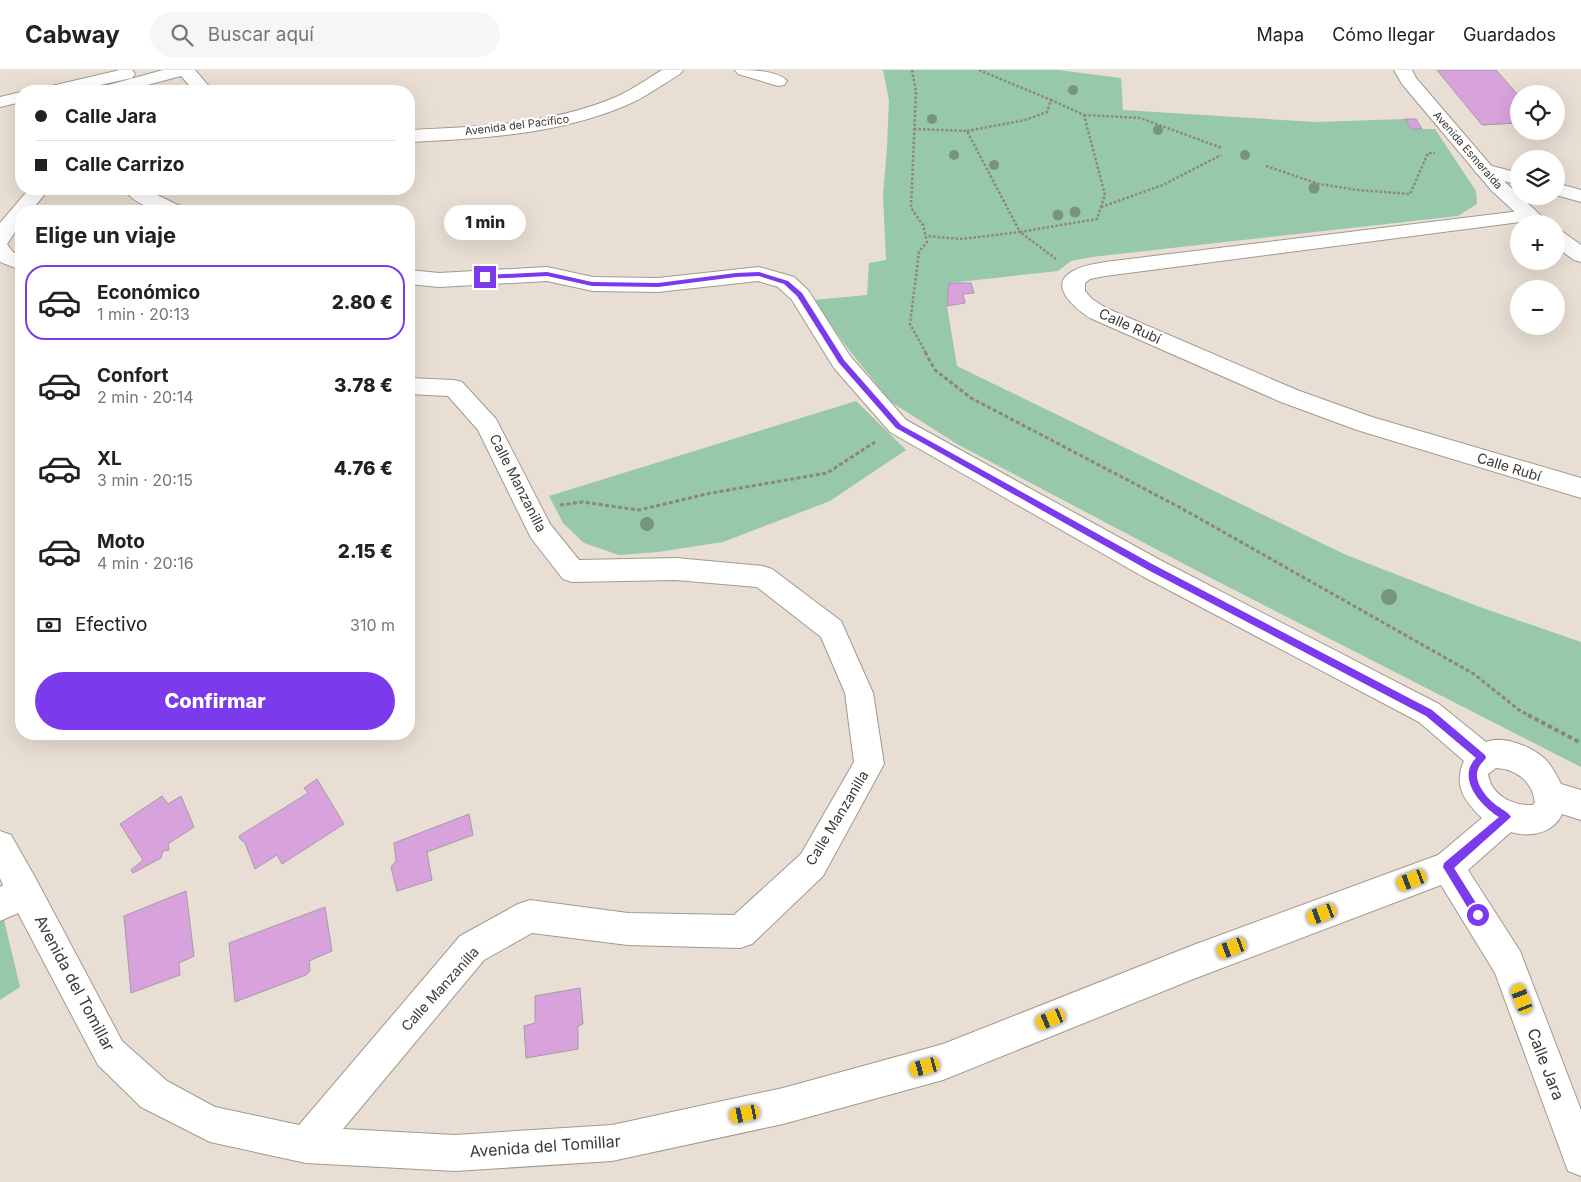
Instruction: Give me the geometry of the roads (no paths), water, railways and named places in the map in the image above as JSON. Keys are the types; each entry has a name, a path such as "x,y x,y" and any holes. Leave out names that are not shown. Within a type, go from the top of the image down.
{"street":[{"path":"76,85 142,70"},
{"path":"128,85 184,70 198,85"},
{"name":"Avenida del Pacífico","path":"415,136 492,131 568,120 623,101 674,70"},
{"path":"744,70 778,81"},
{"name":"Avenida Esmeralda","path":"1403,70 1408,80 1484,170 1512,200 1529,215"},
{"path":"0,102 15,98"},
{"path":"0,111 15,110"},
{"path":"1484,170 1510,177"},
{"path":"1565,192 1581,196"},
{"path":"26,205 35,195"},
{"path":"140,195 161,205"},
{"path":"0,240 4,231 15,218"},
{"name":"Calle Rubí","path":"1510,223 1105,269 1084,274 1074,280 1074,292 1084,304 1098,313 1289,396 1365,424 1581,488"},
{"path":"1565,243 1581,255"},
{"path":"0,249 6,257 15,261"},
{"path":"415,278 439,280 547,274 592,284 658,285 759,274 786,282 800,295 842,362 898,426 1151,568 1429,713 1482,758"},
{"name":"Calle Manzanilla","path":"306,1145 472,948 530,916 628,929 740,932 812,865 869,764 859,693 831,629 763,577 676,569 572,571 540,531 488,425 454,388 415,386"},
{"path":"1492,754 1504,754 1529,764 1540,774 1551,796 1550,806 1546,813 1539,818 1524,821 1506,817 1493,809 1482,798 1475,787 1472,775 1475,765 1482,758 1492,754"},
{"path":"1551,796 1581,805"},
{"name":"Avenida del Tomillar","path":"0,846 12,897 110,1053 154,1094 210,1124 306,1145 455,1152 612,1143 783,1106 943,1062 1196,961 1448,867 1506,817"},
{"name":"Calle Jara","path":"1448,867 1508,963 1580,1151"}]}
